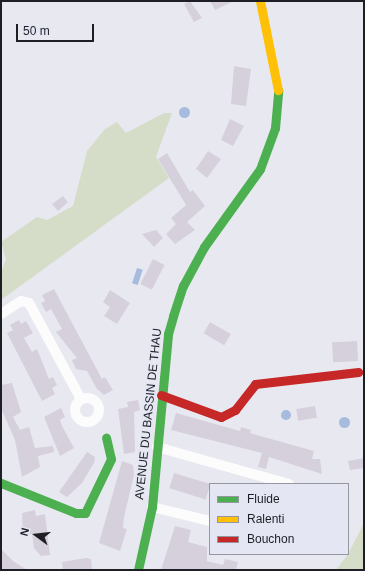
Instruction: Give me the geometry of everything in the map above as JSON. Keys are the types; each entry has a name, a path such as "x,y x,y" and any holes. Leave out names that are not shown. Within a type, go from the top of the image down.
{"main road":[{"name":"AVENUE DU BASSIN DE THAU","path":"138,570 152,507 156,448 168,334 183,286 204,247 260,169 275,128 278,77 260,1"},
{"path":"161,395 221,417 235,410 255,384 358,372"},
{"path":"1,483 76,513 85,513 111,459 106,438"}],"street":[{"path":"1,314 21,301 29,303 81,399"},
{"path":"156,448 285,483"},
{"path":"152,507 209,522"}],"green space":[{"path":"164,113 172,113 156,157 169,178 1,300 1,273 6,259 1,242 37,217 47,220 73,206 87,151 105,129 117,122 126,133"},
{"path":"364,523 364,570 336,570 347,555 349,555 349,552"}],"water":[{"path":"184,106 188,108 190,112 188,116 184,118 180,116 178,112 180,108"},
{"path":"137,268 143,270 138,285 132,283"},
{"path":"284,410 288,410 290,411 290,419 284,420 281,417 281,413"},
{"path":"344,416 348,418 350,422 348,426 344,428 340,426 338,422 340,418"}],"building":[{"path":"190,1 202,18 194,22 184,4"},
{"path":"210,1 234,1 215,10"},
{"path":"234,66 251,69 246,106 231,104"},
{"path":"230,119 244,126 233,146 221,140"},
{"path":"208,151 221,159 207,178 196,169"},
{"path":"167,153 190,192 193,190 205,206 187,222 195,230 175,244 166,234 176,224 171,218 186,205 158,159"},
{"path":"63,196 68,202 58,211 52,204"},
{"path":"156,230 163,238 154,247 142,234"},
{"path":"153,259 165,265 152,290 140,284"},
{"path":"54,289 102,379 105,377 113,390 104,395 97,389 87,371 76,369 72,360 77,358 56,332 62,329 51,309 46,312 41,303 45,301 42,295"},
{"path":"110,290 130,303 117,324 104,316 110,307 103,302"},
{"path":"19,320 21,324 26,321 33,333 24,338 32,352 37,349 49,379 53,377 57,385 52,388 55,394 42,401 7,333 13,330 10,325"},
{"path":"210,322 231,334 224,345 204,333"},
{"path":"357,341 358,361 333,362 332,342"},
{"path":"12,383 21,412 13,417 20,430 29,427 35,448 53,446 54,452 38,456 40,467 22,477 15,440 1,408 1,385"},
{"path":"138,400 140,410 134,412 135,452 124,454 118,409 128,407 127,402"},
{"path":"315,406 317,418 298,421 296,409"},
{"path":"61,408 65,417 60,420 74,448 60,456 44,417"},
{"path":"176,413 240,431 241,427 251,430 250,433 314,451 312,459 320,459 322,474 269,457 266,469 258,467 262,453 171,430"},
{"path":"87,452 95,457 94,463 82,483 67,497 59,492"},
{"path":"364,458 364,468 350,470 348,461"},
{"path":"122,461 133,465 134,475 124,517 123,528 127,529 120,551 99,543"},
{"path":"174,473 209,484 206,499 169,488"},
{"path":"35,510 36,516 45,514 50,555 41,556 34,548 32,534 23,536 22,513"},
{"path":"175,526 191,530 188,542 207,547 207,561 223,565 225,559 238,562 236,570 161,570"},
{"path":"1,549 13,561 27,570 1,570"},
{"path":"86,558 91,559 92,570 63,570 62,562"}],"traffic: fast":[{"path":"138,570 152,507 168,334 173,316 183,286 204,247 260,169 275,128 278,90"},
{"path":"1,483 76,513 85,513 111,459 106,438"}],"traffic: slow":[{"path":"260,1 278,90"}],"traffic: jam":[{"path":"161,395 221,417 235,410 255,384 358,372"}]}
